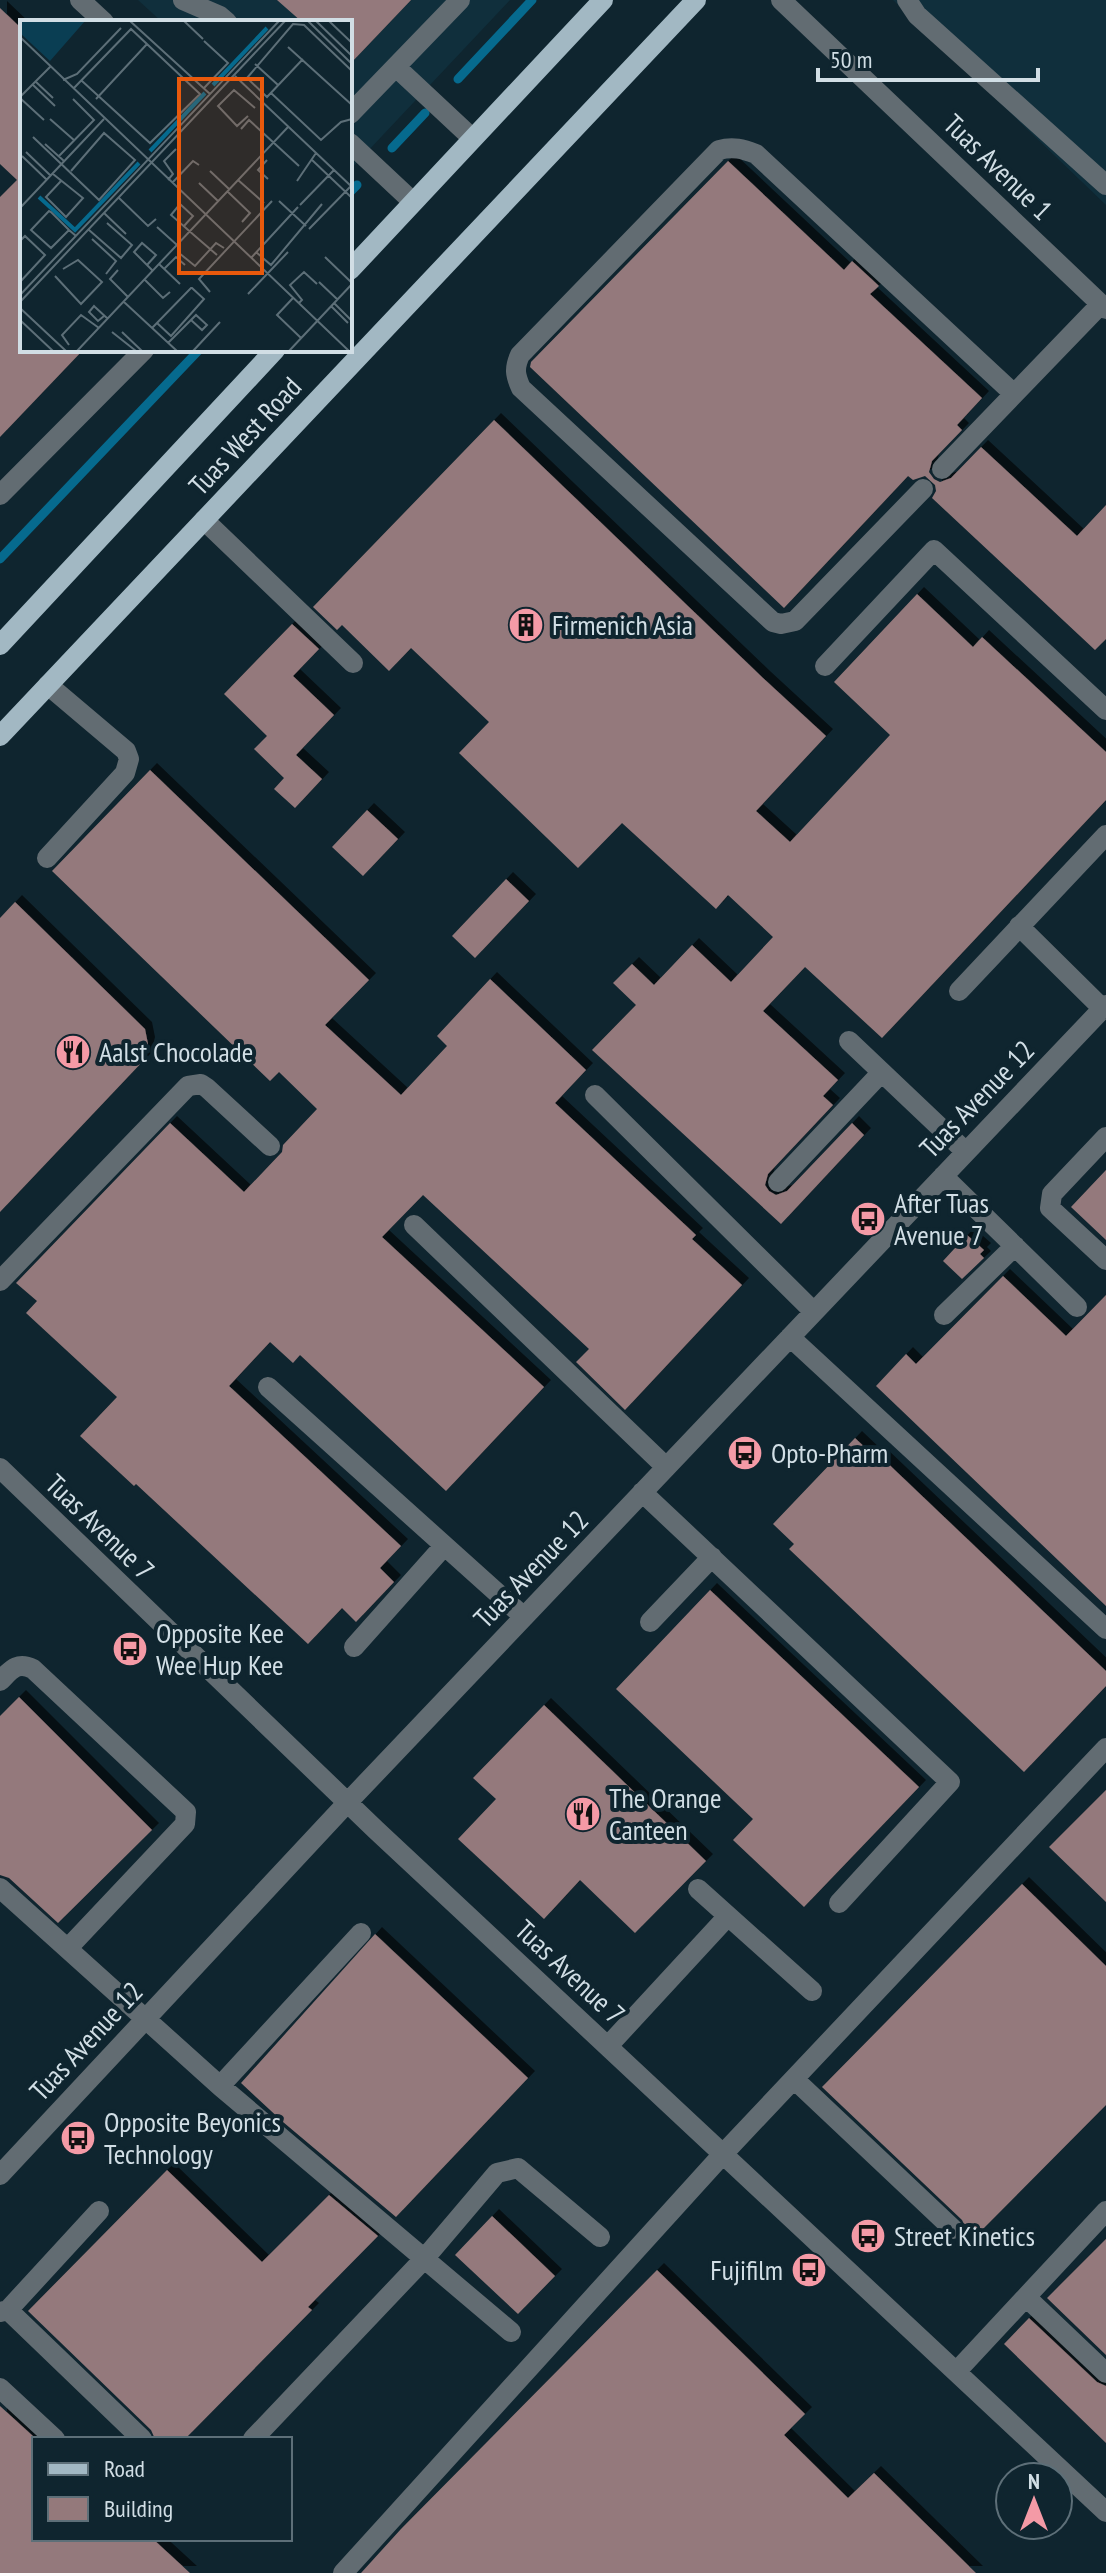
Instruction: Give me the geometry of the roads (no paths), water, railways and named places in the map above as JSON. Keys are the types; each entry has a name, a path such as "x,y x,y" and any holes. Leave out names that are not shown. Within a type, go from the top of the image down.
{"main road":[{"path":"352,268 603,0"},
{"name":"Tuas West Road","path":"0,736 696,0"},
{"name":"Tuas West Road","path":"0,645 273,352"}],"street":[{"path":"80,0 102,20"},
{"path":"183,0 225,20"},
{"path":"352,112 460,0"},
{"name":"Tuas Avenue 1","path":"781,0 1104,307"},
{"path":"907,0 917,15 1106,185"},
{"path":"396,67 472,138"},
{"path":"352,145 413,202"},
{"path":"923,489 795,621 773,622 521,388 515,366 520,355 708,161 719,150 729,147 756,154 1014,394"},
{"path":"942,469 1104,307"},
{"path":"0,495 142,352"},
{"path":"204,520 353,663"},
{"path":"825,666 934,550 1106,710"},
{"path":"47,858 125,773 129,759 126,751 48,685"},
{"path":"959,991 1106,835"},
{"path":"1019,926 1103,1012"},
{"name":"Tuas Avenue 12","path":"0,2175 642,1492 1103,1012"},
{"path":"849,1041 966,1152"},
{"path":"778,1182 881,1073"},
{"path":"0,1281 188,1086 201,1084 207,1088 270,1146"},
{"path":"595,1095 814,1312"},
{"path":"1106,1137 1052,1194 1050,1208 1106,1260"},
{"path":"943,1176 1077,1307"},
{"path":"414,1225 666,1467"},
{"path":"944,1315 1015,1246"},
{"path":"790,1337 1106,1629"},
{"path":"268,1387 524,1617"},
{"name":"Tuas Avenue 7","path":"0,1468 348,1802 1106,2512"},
{"path":"642,1492 950,1782 839,1903"},
{"path":"354,1647 444,1546"},
{"path":"650,1622 712,1557"},
{"path":"0,1681 14,1666 33,1669 186,1812 185,1824 68,1948"},
{"path":"343,2573 723,2154 1106,1748"},
{"path":"0,1888 220,2086 511,2332"},
{"path":"698,1889 812,1991"},
{"path":"608,2046 728,1916"},
{"path":"220,2086 361,1933"},
{"path":"794,2079 953,2229"},
{"path":"255,2437 424,2259 497,2173 518,2168 600,2237"},
{"path":"99,2211 4,2311 140,2437"},
{"path":"956,2372 1106,2211"},
{"path":"1026,2297 1106,2373"},
{"path":"0,2388 53,2437"}],"waterway":[{"path":"458,79 532,0"},
{"path":"392,148 425,113"},
{"path":"352,190 357,185"},
{"path":"0,559 197,352"}],"place":[{"name":"Firmenich Asia","path":"526,625"},
{"name":"Aalst Chocolade","path":"73,1052"},
{"name":"After Tuas Avenue 7","path":"868,1219"},
{"name":"Opto-Pharm","path":"745,1453"},
{"name":"Opposite Kee Wee Hup Kee","path":"130,1649"},
{"name":"The Orange Canteen","path":"583,1814"},
{"name":"Opposite Beyonics Technology","path":"78,2138"},
{"name":"Street Kinetics","path":"868,2236"},
{"name":"Fujifilm","path":"809,2270"}]}
